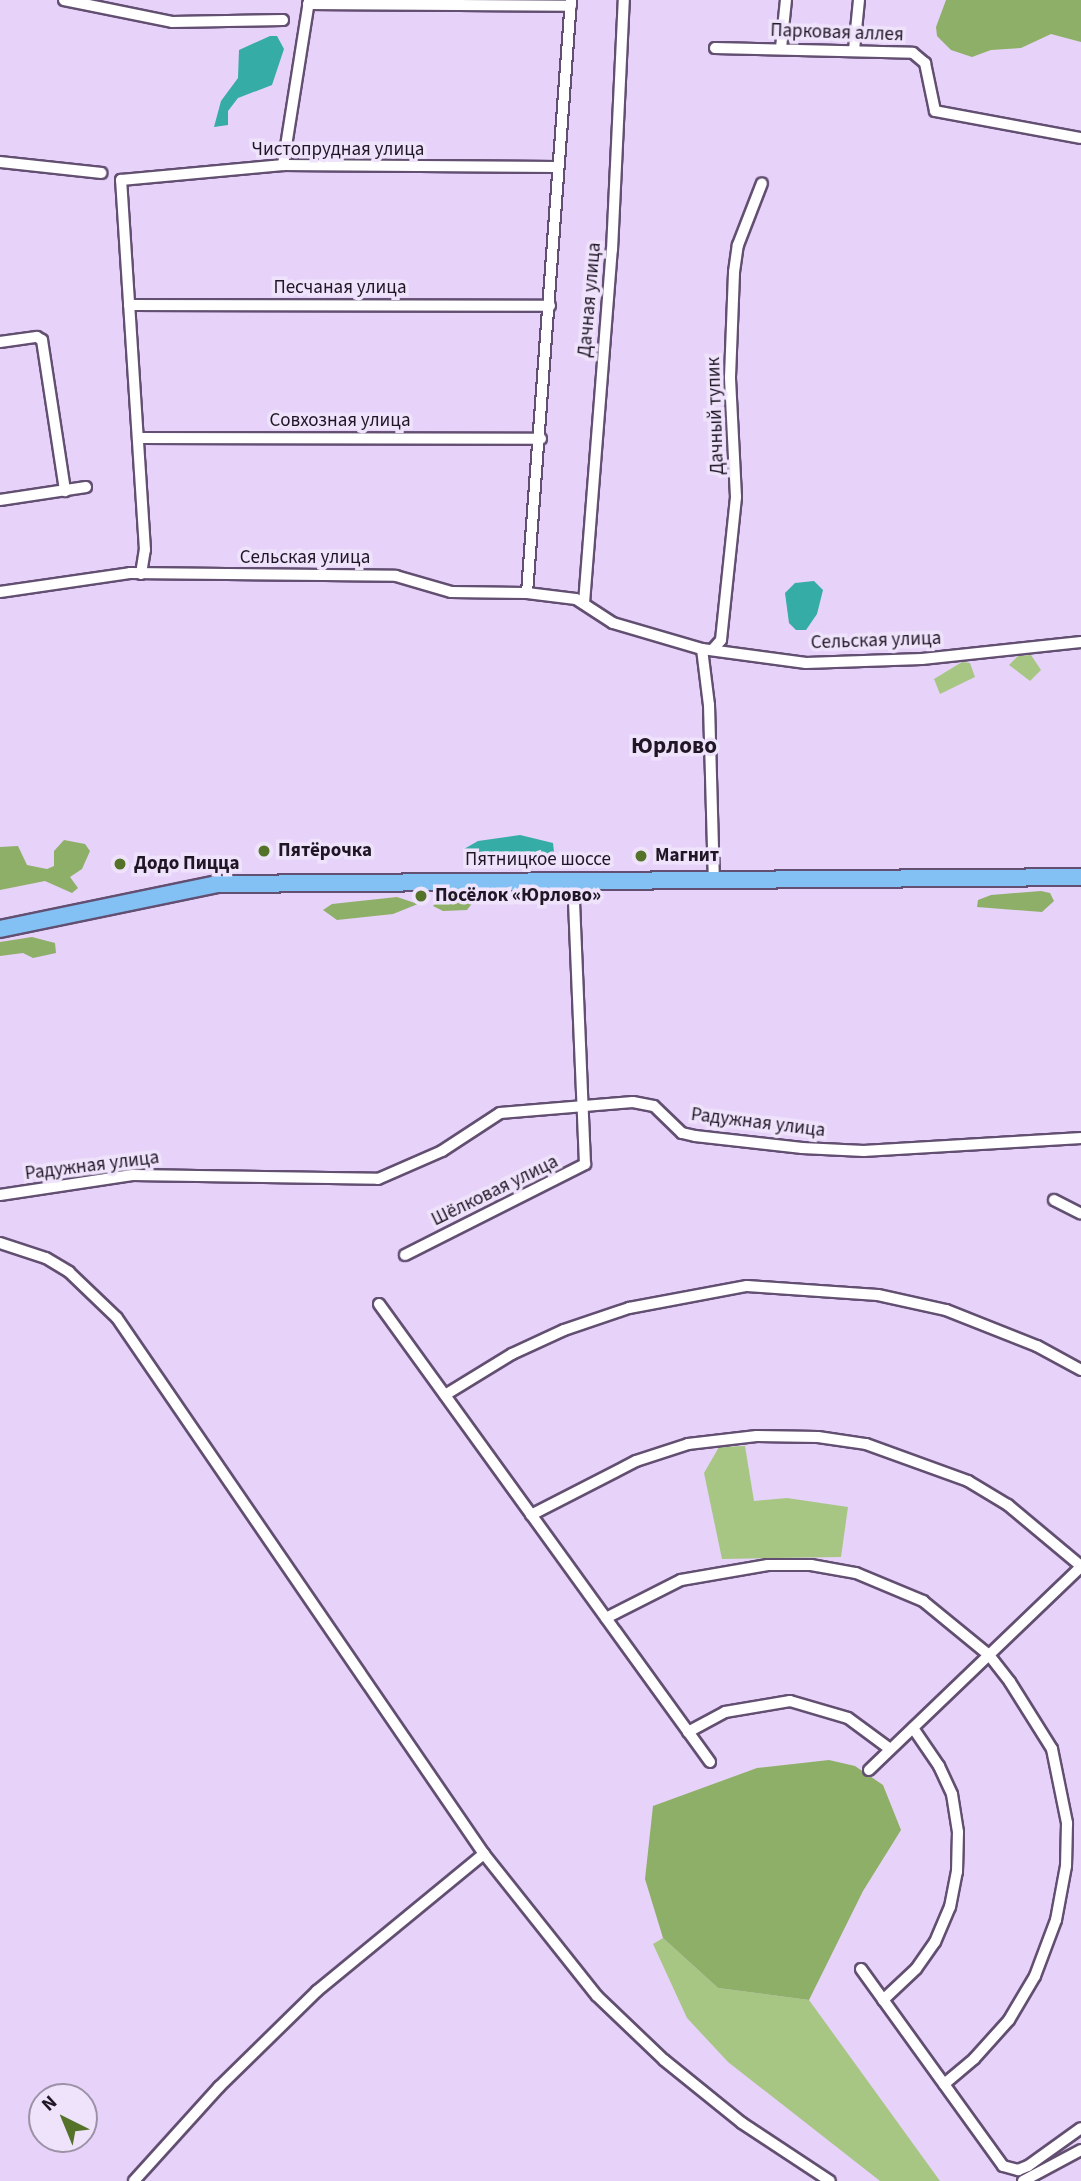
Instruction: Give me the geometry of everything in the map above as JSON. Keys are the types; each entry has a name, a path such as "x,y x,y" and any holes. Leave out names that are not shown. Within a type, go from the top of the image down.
{"main road":[{"name":"Пятницкое шоссе","path":"0,929 217,884 1081,877"}],"street":[{"path":"64,0 172,22 283,20"},
{"name":"Дачная улица","path":"584,603 612,250 624,0"},
{"path":"781,48 786,0"},
{"path":"854,50 859,0"},
{"path":"283,165 308,2 571,3 555,167 550,306 527,593"},
{"name":"Парковая аллея","path":"715,48 914,53 925,63 934,111 1081,138"},
{"path":"0,162 100,173"},
{"name":"Чистопрудная улица","path":"129,306 121,180 283,165 555,167"},
{"name":"Дачный тупик","path":"707,649 721,640 735,510 730,377 734,272 738,245 762,183"},
{"path":"129,306 145,550 141,574"},
{"name":"Песчаная улица","path":"129,306 550,306"},
{"path":"0,342 37,337 41,340 65,491"},
{"name":"Совхозная улица","path":"139,438 541,439"},
{"path":"0,500 86,488"},
{"name":"Сельская улица","path":"0,592 141,574 396,576 451,592 527,593 584,603 613,623 707,649 819,664 861,657 922,659 1081,642"},
{"path":"707,649 714,882"},
{"path":"573,881 584,1107"},
{"name":"Радужная улица","path":"0,1195 133,1175 378,1179 442,1151 500,1113 644,1102 665,1114 682,1133 802,1148 864,1151 1081,1138"},
{"name":"Шёлковая улица","path":"405,1255 583,1168 584,1107"},
{"path":"1054,1200 1081,1214"},
{"path":"0,1243 46,1258 69,1272 117,1318 484,1854 597,1996 664,2060 742,2123 830,2181"},
{"path":"445,1395 512,1354 564,1330 629,1308 747,1286 878,1295 946,1310 1026,1341 1081,1370"},
{"path":"379,1304 710,1762"},
{"path":"531,1514 636,1461 688,1444 757,1436 818,1437 866,1444 968,1481 1008,1505 1081,1566 869,1770"},
{"path":"606,1618 681,1580 768,1565 811,1565 856,1573 923,1601 989,1655 1052,1749 1067,1823 1066,1866 1056,1920 1035,1976 1009,2020 974,2059 944,2084"},
{"path":"688,1732 725,1712 790,1701 848,1718 890,1749"},
{"path":"883,2000 916,1969 935,1942 950,1907 957,1872 958,1832 952,1794 939,1766 913,1728"},
{"path":"134,2181 219,2087 317,1991 484,1854"},
{"path":"861,1969 997,2160 1009,2169 1028,2166 1081,2128"},
{"path":"1023,2181 1081,2150"}],"shaded area":[{"path":"946,0 1081,0 1081,42 1051,34 1021,48 991,50 972,57 951,50 937,36 936,27"},
{"path":"270,36 277,36 284,49 272,85 238,98 228,111 228,125 214,127 221,101 238,78 239,50"},
{"path":"814,581 823,590 817,614 806,630 796,630 789,623 785,593 795,583"},
{"path":"1031,655 1041,670 1030,681 1009,665 1018,656"},
{"path":"962,662 970,663 975,677 940,694 934,679"},
{"path":"520,835 553,843 554,852 546,862 467,858 464,849 478,841"},
{"path":"64,840 85,844 90,851 82,869 70,877 78,888 72,893 45,881 0,890 0,847 18,846 27,865 47,869 54,866 54,851"},
{"path":"1041,891 1050,893 1054,901 1042,912 977,907 978,900 991,895"},
{"path":"462,894 474,901 467,910 443,911 433,906 440,897"},
{"path":"397,897 418,904 393,914 337,920 323,910 332,904"},
{"path":"32,937 55,943 56,953 33,958 23,953 0,956 0,942"},
{"path":"745,1446 754,1501 787,1498 848,1507 841,1557 722,1559 704,1473 719,1447"},
{"path":"829,1760 855,1766 883,1785 901,1830 863,1891 809,2000 718,1988 663,1938 645,1879 653,1806 757,1768"},
{"path":"663,1938 718,1988 809,2000 940,2181 880,2181 728,2062 687,2018 653,1944"}],"place":[{"name":"Пятёрочка","path":"264,851"},
{"name":"Магнит","path":"641,856"},
{"name":"Додо Пицца","path":"120,864"},
{"name":"Посёлок «Юрлово»","path":"421,896"}],"district":[{"name":"Юрлово","path":"674,746"}]}
